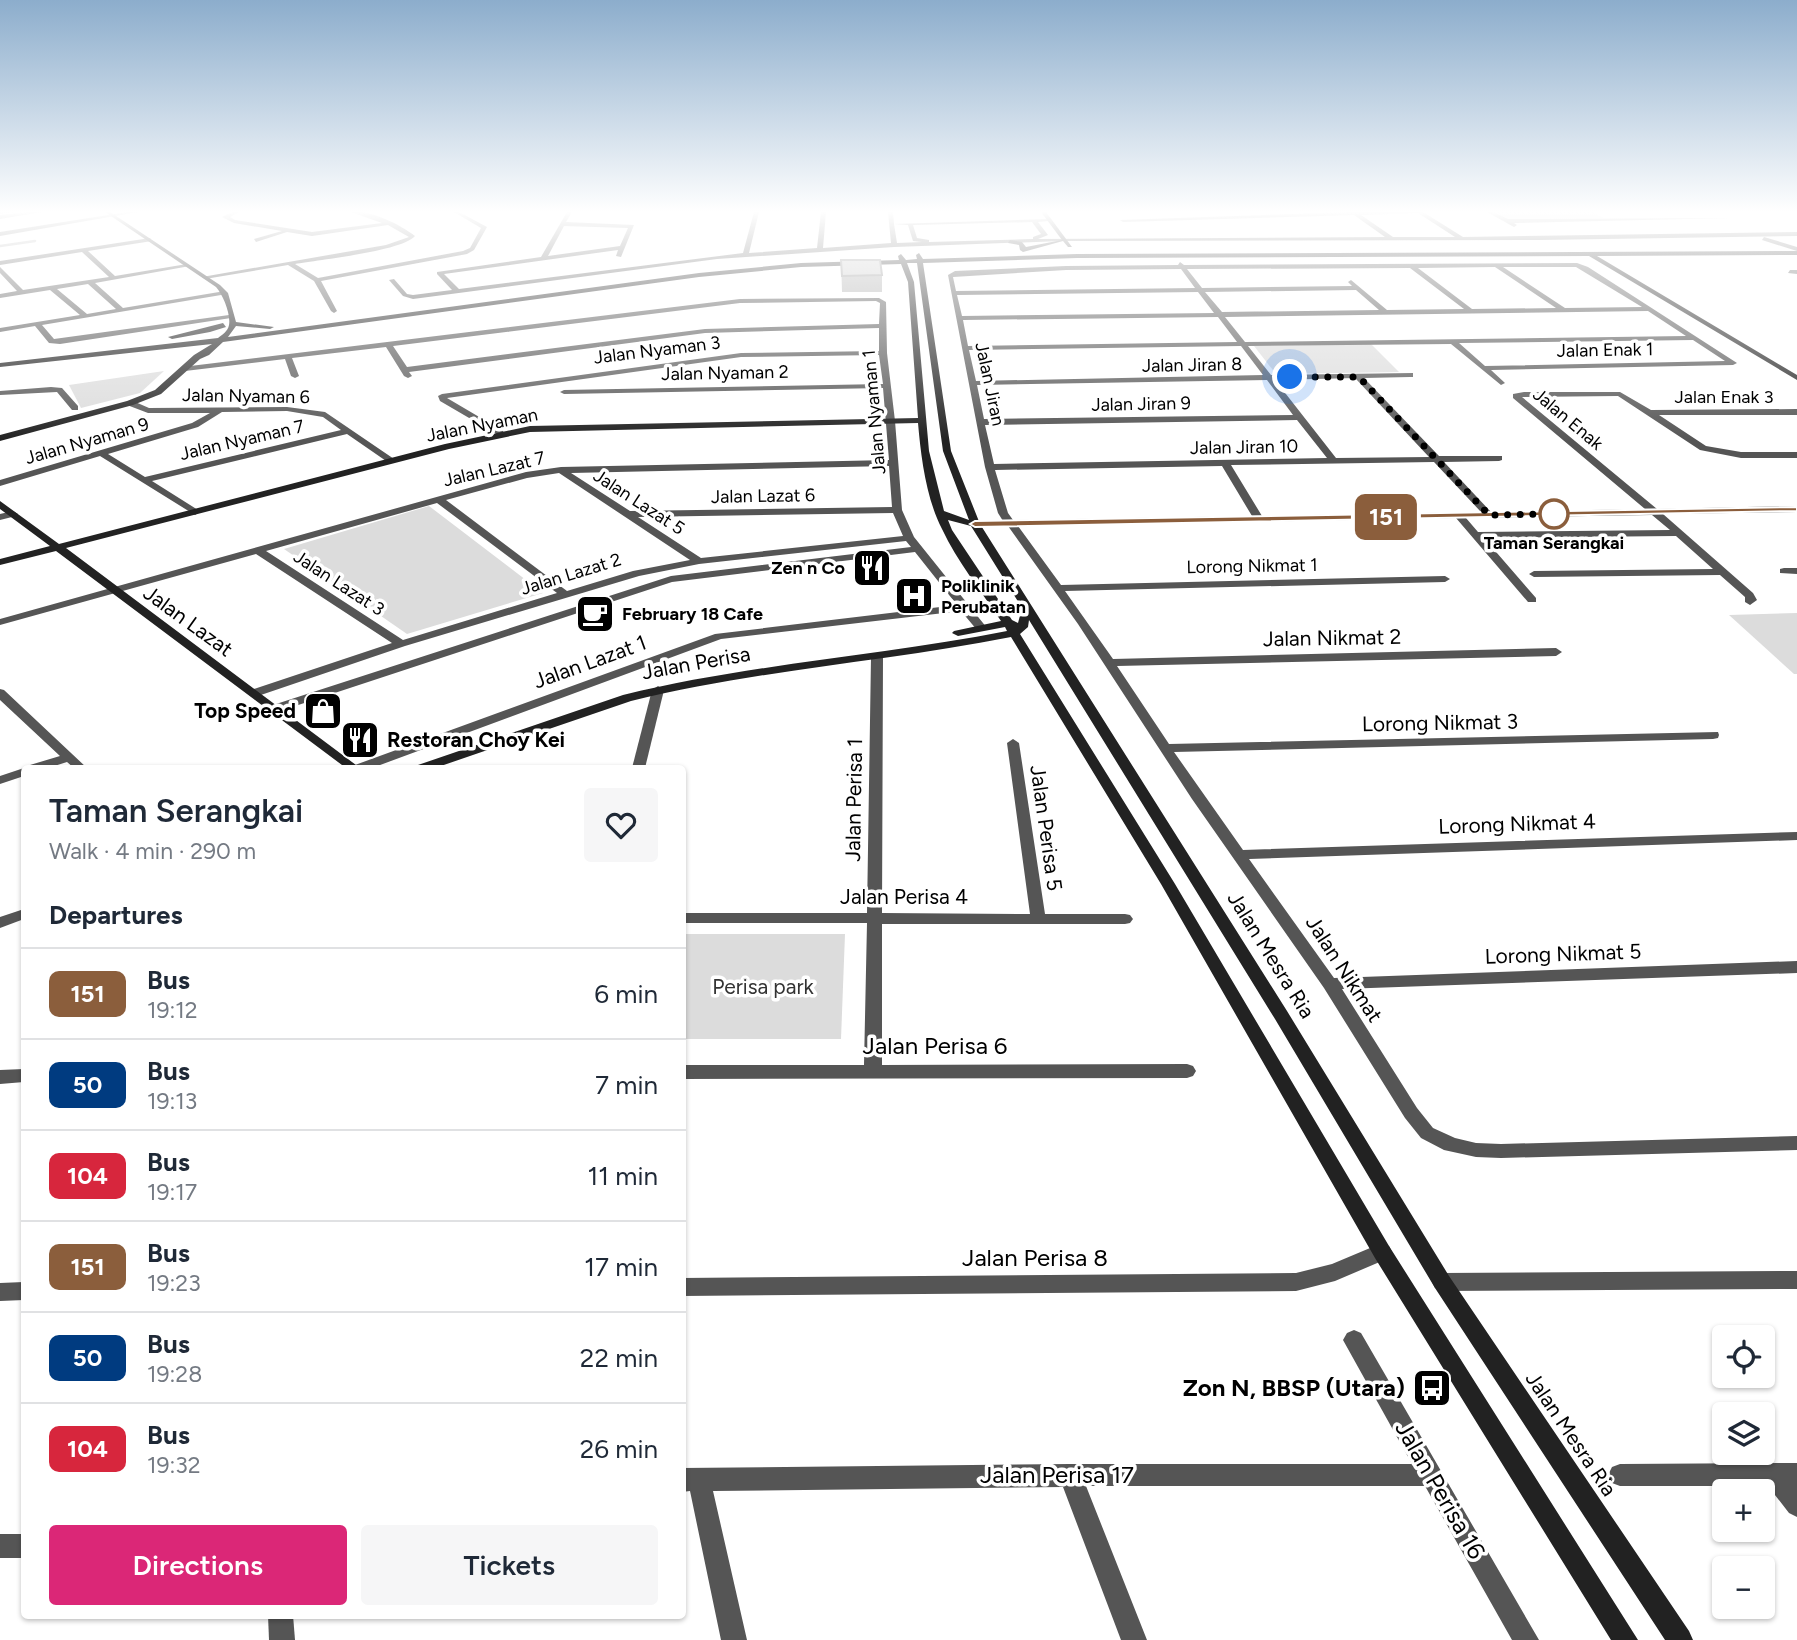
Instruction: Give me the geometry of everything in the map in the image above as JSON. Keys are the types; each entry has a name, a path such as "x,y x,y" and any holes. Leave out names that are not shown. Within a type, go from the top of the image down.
{"main road":[{"path":"219,289 225,293 231,321 229,333"},
{"path":"200,354 210,342 229,333 574,289"},
{"path":"140,350 200,354 223,347 333,327 606,289"},
{"path":"910,289 925,451 940,513 959,548 1014,628 1382,1252 1625,1640"},
{"name":"Jalan Mesra Ria","path":"924,289 947,451 975,524 1281,1014 1441,1282 1680,1640"},
{"path":"1640,289 1797,386"},
{"path":"1648,289 1797,378"},
{"path":"147,342 210,330 231,321 277,327"},
{"path":"0,438 131,403 158,392 219,337 223,325"},
{"path":"0,358 147,342 333,327"},
{"path":"0,365 210,342"},
{"name":"Jalan Nyaman","path":"0,562 500,433 559,426 924,420"},
{"name":"Jalan Lazat","path":"4,510 353,765"},
{"path":"940,513 958,521 975,524"},
{"path":"959,548 962,535 975,524"},
{"path":"1014,628 1027,609"},
{"name":"Jalan Perisa","path":"820,663 981,628 1014,628"},
{"path":"1014,628 1052,646"},
{"name":"Jalan Perisa","path":"433,765 658,690 820,663 877,657 1014,628"}],"street":[{"path":"18,289 22,293"},
{"path":"0,296 49,289"},
{"path":"53,289 87,317"},
{"path":"97,289 123,311"},
{"path":"322,289 334,311"},
{"path":"401,289 410,297 468,289"},
{"path":"953,289 954,293 1316,289"},
{"path":"1359,289 1385,313"},
{"path":"1441,289 1470,311"},
{"path":"1531,289 1563,310"},
{"path":"1618,289 1696,338"},
{"path":"1201,290 1334,461"},
{"path":"0,330 225,293"},
{"name":"Jalan Jiran","path":"954,293 983,422 990,467 1003,513 1011,524"},
{"name":"Jalan Nyaman 1","path":"185,369 773,298 877,299 883,302 883,353 897,510 909,538 981,628"},
{"path":"960,318 1651,309"},
{"path":"38,325 52,341 60,342 231,321"},
{"path":"389,345 406,373 705,331 883,326"},
{"path":"967,348 1696,338"},
{"name":"Jalan Enak 1","path":"1483,368 1734,362 1696,338"},
{"path":"1452,341 1501,383"},
{"name":"Jalan Nyaman 3","path":"500,433 443,400 442,396 447,393 731,356 883,353"},
{"path":"288,357 295,376"},
{"name":"Jalan Jiran 8","path":"974,383 1271,380 1410,375"},
{"path":"1359,377 1489,515"},
{"name":"Jalan Nyaman 2","path":"564,392 886,386"},
{"path":"0,393 59,390 75,408"},
{"name":"Jalan Enak","path":"1651,413 1628,398 1611,393 1516,396 1655,512"},
{"name":"Jalan Nyaman 6","path":"131,403 150,412 287,409 315,412 392,461"},
{"name":"Jalan Nyaman 9","path":"0,482 195,425 220,410"},
{"name":"Jalan Enak 3","path":"1651,413 1797,412"},
{"path":"1651,413 1703,448 1741,455 1797,455"},
{"name":"Jalan Jiran 9","path":"983,422 1300,417"},
{"name":"Jalan Nyaman 7","path":"143,480 348,431"},
{"path":"101,453 195,512"},
{"name":"Jalan Jiran 10","path":"990,467 1499,458"},
{"name":"Jalan Lazat 7","path":"0,622 526,475 561,470 894,463"},
{"path":"1225,463 1259,519"},
{"name":"Jalan Lazat 5","path":"561,470 699,561"},
{"path":"438,499 565,594"},
{"path":"975,524 1797,509"},
{"name":"Jalan Lazat 6","path":"629,514 897,510"},
{"path":"1655,512 1749,595 1752,600 1750,602"},
{"path":"1459,516 1532,600"},
{"name":"Jalan Nikmat","path":"1011,524 1059,588 1199,799 1330,984 1410,1113 1427,1133 1451,1145 1501,1151 1797,1143"},
{"path":"1476,536 1678,533"},
{"name":"Jalan Lazat 2","path":"255,693 401,645 638,573 699,561 909,538"},
{"name":"Jalan Lazat 2","path":"277,708 661,581 705,573 918,549"},
{"name":"Jalan Lazat 3","path":"258,550 401,645"},
{"path":"1784,571 1797,571"},
{"path":"1534,574 1723,572"},
{"name":"Lorong Nikmat 1","path":"1059,588 1446,579"},
{"name":"Jalan Lazat 1","path":"365,765 719,636 966,607"},
{"name":"Jalan Nikmat 2","path":"1109,663 1556,652"},
{"name":"Jalan Perisa 1","path":"873,1070 877,657"},
{"path":"639,765 658,690"},
{"path":"0,694 78,765"},
{"name":"Lorong Nikmat 3","path":"1167,748 1713,735"},
{"name":"Jalan Perisa 5","path":"1013,743 1038,919"},
{"path":"44,765 69,757"},
{"path":"0,780 21,773"},
{"name":"Lorong Nikmat 4","path":"1239,855 1797,836"},
{"path":"0,923 21,915"},
{"name":"Jalan Perisa 4","path":"686,918 1125,919"},
{"name":"Lorong Nikmat 5","path":"1330,984 1797,967"},
{"name":"Jalan Perisa 6","path":"686,1072 1187,1071"},
{"path":"0,1077 21,1076"},
{"name":"Jalan Perisa 8","path":"686,1287 1296,1282 1335,1272 1382,1252"},
{"path":"1441,1282 1797,1280"},
{"path":"0,1292 21,1292"},
{"name":"Jalan Perisa 16","path":"1354,1340 1526,1640"},
{"path":"1773,1474 1797,1505"},
{"path":"1620,1475 1797,1474"},
{"path":"1070,1475 1133,1640"},
{"name":"Jalan Perisa 17","path":"691,1480 1070,1475 1432,1475"},
{"path":"691,1480 734,1640"},
{"path":"0,1546 21,1546"},
{"path":"281,1619 282,1640"}],"green space":[{"path":"1371,344 1399,372 1276,374 1254,346"},
{"path":"164,371 140,393 81,408 69,385"},
{"path":"429,506 543,593 407,634 284,549"},
{"path":"1797,613 1797,674 1729,615"},
{"name":"Perisa park","path":"686,934 845,934 841,1039 686,1039"}],"bus line":[{"name":"151","path":"975,524 1797,509"}],"place":[{"name":"Taman Serangkai","path":"1554,514"},
{"name":"Zen n Co","path":"872,568"},
{"name":"Poliklinik Perubatan","path":"914,596"},
{"name":"February 18 Cafe","path":"595,614"},
{"name":"Top Speed","path":"323,711"},
{"name":"Restoran Choy Kei","path":"360,740"},
{"name":"Zon N, BBSP (Utara)","path":"1432,1388"}],"route":[{"path":"1290,377 1359,377 1489,515 1554,514"}]}
